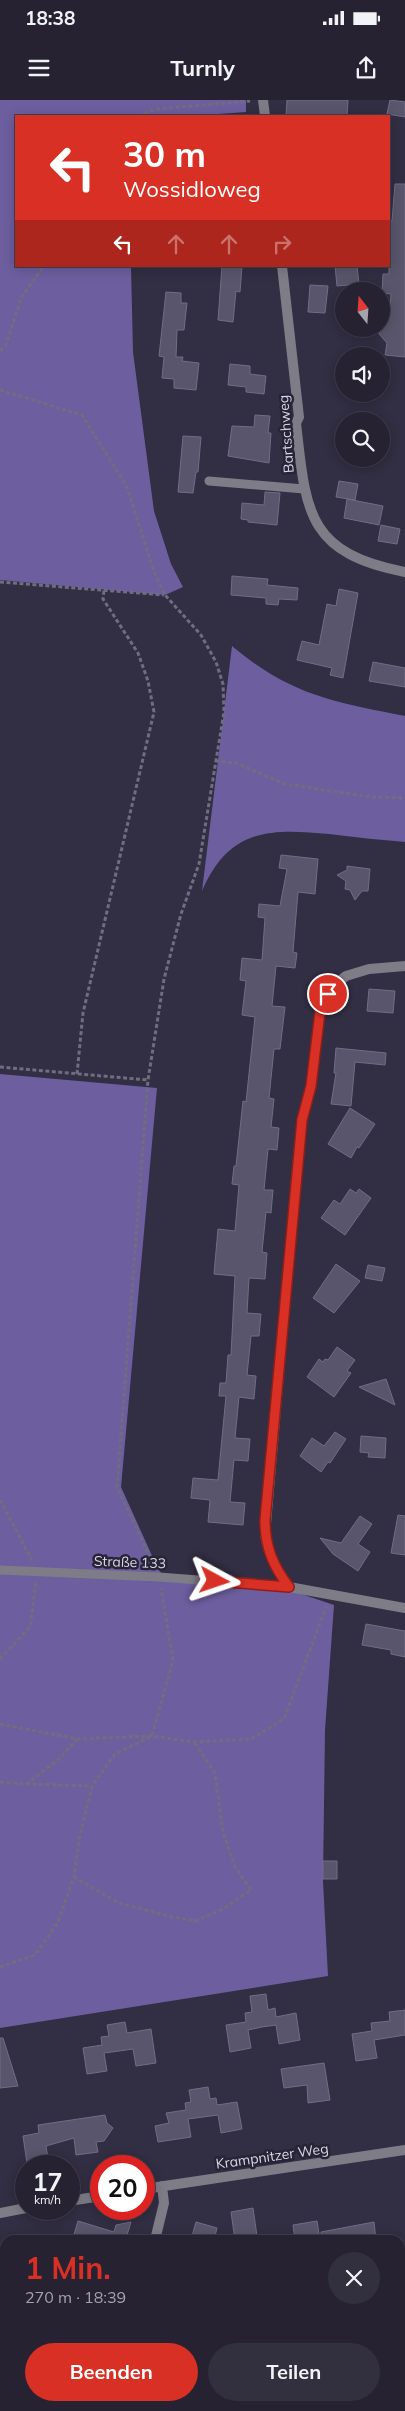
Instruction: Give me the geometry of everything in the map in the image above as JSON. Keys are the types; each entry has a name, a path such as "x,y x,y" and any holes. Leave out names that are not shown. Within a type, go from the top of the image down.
{"street":[{"path":"261,100 265,115"},
{"name":"Bartschweg","path":"282,267 299,417 296,423 304,489 316,525 330,542 351,556 377,567 405,572"},
{"path":"405,966 358,971 346,976 328,994 320,1012 311,1086 302,1120 265,1520 265,1535 269,1553 276,1569 289,1587 405,1608"},
{"name":"Krampnitzer Weg","path":"155,2187 405,2150"},
{"path":"155,2235 164,2203 162,2186"},
{"path":"0,2213 15,2210"}],"lane":[{"path":"209,481 304,489"},
{"name":"Straße 133","path":"0,1570 159,1577 289,1587"}],"path":[{"path":"141,115 156,109 261,100"},
{"path":"0,351 6,345 22,296 43,267"},
{"path":"0,390 82,415 127,486 152,569 165,595 201,635 216,662 223,684 224,712 199,864 181,914 164,979 148,1080 117,1486 159,1577 173,1660 152,1736 115,1754 92,1786 79,1839 74,1877 58,1922 35,1954 0,1967"},
{"path":"0,582 165,595"},
{"path":"77,1074 83,1013 154,712 148,681 138,654 103,599 104,590"},
{"path":"215,761 236,763 285,784 371,797 405,798"},
{"path":"0,1067 148,1080"},
{"path":"0,1724 78,1739 152,1736 193,1742 251,1740 284,1718 330,1594"},
{"path":"26,1784 57,1760 78,1739"},
{"path":"74,1877 119,1903 172,1917 196,1921 223,1909 251,1890 234,1865 223,1832 215,1773 193,1742"},
{"path":"0,1782 92,1786"}],"shaded area":[{"path":"0,100 246,100 246,112 206,115 15,115 15,267 131,267 133,352 154,511 171,564 183,587 165,595 0,580"},
{"path":"232,646 253,663 293,686 334,701 405,716 405,842 307,832 270,833 253,837 238,844 225,855 202,891"},
{"path":"0,1074 157,1088 121,1487 158,1569 163,1575 254,1578 334,1605 325,1730 323,1881 328,1976 0,2028"}],"building":[{"path":"287,100 348,100 347,115 286,115"},
{"path":"390,100 405,102 405,117 387,114"},
{"path":"395,184 405,184 405,357 390,356 390,347 386,347 387,343 383,338 390,338 390,282 383,282 383,274 389,274 390,267 390,221 392,221"},
{"path":"222,267 242,267 240,292 236,291 233,322 218,320"},
{"path":"335,267 357,267 359,282 337,282"},
{"path":"310,285 328,286 325,313 308,312"},
{"path":"166,292 181,293 181,303 187,303 184,330 177,330 176,357 183,357 182,361 199,363 196,390 174,388 174,379 162,378 164,357 159,356"},
{"path":"230,364 250,366 250,374 266,376 264,394 246,392 246,387 228,385"},
{"path":"255,415 270,416 268,433 271,433 269,463 228,456 232,426 254,427"},
{"path":"183,436 201,437 198,472 196,472 193,493 178,492"},
{"path":"339,481 358,484 355,500 336,497"},
{"path":"265,492 280,493 277,525 248,522 248,520 241,519 242,503 264,505"},
{"path":"347,499 383,506 379,525 344,518"},
{"path":"381,525 400,529 397,544 378,541"},
{"path":"232,576 268,579 267,585 298,588 297,600 279,599 278,605 266,604 266,598 231,595"},
{"path":"339,589 358,593 343,678 330,675 332,668 297,660 302,641 319,645 327,604 336,606"},
{"path":"373,662 405,668 405,687 369,681"},
{"path":"281,855 318,859 315,894 298,892 293,952 297,953 295,968 276,966 272,1006 285,1007 280,1049 274,1049 269,1098 274,1099 271,1127 279,1128 277,1150 268,1149 264,1190 273,1190 271,1213 266,1212 262,1252 267,1253 265,1279 249,1278 247,1313 261,1314 259,1336 251,1336 247,1375 256,1376 254,1399 239,1397 235,1438 250,1439 248,1461 234,1460 230,1502 245,1503 243,1525 208,1522 210,1500 191,1498 193,1478 218,1480 226,1396 219,1396 220,1383 226,1383 228,1355 231,1355 235,1276 214,1274 218,1229 235,1231 239,1185 232,1184 234,1166 236,1166 243,1101 246,1102 255,1017 242,1015 246,981 240,980 242,958 262,960 265,918 258,917 259,904 280,906 287,869 279,868"},
{"path":"347,866 370,869 368,891 362,891 355,900 350,890 345,889 346,881 337,875 347,870"},
{"path":"369,989 395,991 393,1013 367,1011"},
{"path":"336,1048 386,1053 385,1065 355,1062 351,1106 331,1104 336,1073 334,1073"},
{"path":"350,1108 375,1124 351,1158 328,1144"},
{"path":"350,1189 356,1193 359,1189 371,1198 345,1235 321,1218 334,1200 340,1204"},
{"path":"336,1264 360,1281 334,1313 313,1298"},
{"path":"368,1265 385,1268 382,1281 365,1278"},
{"path":"337,1347 355,1360 347,1371 351,1373 334,1397 307,1377 319,1359 323,1362 325,1359 328,1360"},
{"path":"386,1379 395,1405 359,1387"},
{"path":"335,1432 346,1439 330,1463 328,1462 321,1472 300,1456 312,1438 324,1446"},
{"path":"361,1436 386,1438 385,1458 368,1457 369,1453 360,1452"},
{"path":"398,1515 405,1516 405,1555 391,1553"},
{"path":"360,1516 372,1524 358,1544 370,1552 358,1571 333,1554 320,1538 341,1543"},
{"path":"366,1624 405,1631 405,1657 391,1654 391,1650 362,1645"},
{"path":"323,1861 337,1861 337,1879 323,1879"},
{"path":"266,1994 268,2010 275,2008 276,2017 296,2013 300,2040 279,2044 276,2025 262,2027 248,2030 251,2048 230,2052 226,2025 246,2022 245,2013 252,2012 250,1996"},
{"path":"405,2010 405,2035 374,2040 377,2058 356,2061 352,2034 372,2031 371,2023 390,2021 389,2012"},
{"path":"125,2022 127,2033 151,2029 156,2063 136,2066 133,2049 104,2053 107,2071 87,2074 83,2048 102,2045 101,2037 109,2036 107,2025"},
{"path":"0,2038 3,2038 18,2086 0,2088"},
{"path":"324,2063 330,2100 308,2103 307,2085 284,2088 281,2069"},
{"path":"208,2087 210,2099 216,2098 217,2105 237,2102 242,2129 221,2133 218,2115 188,2119 191,2137 158,2142 155,2126 169,2123 166,2113 186,2110 185,2103 191,2102 189,2090"},
{"path":"105,2115 107,2123 113,2128 104,2141 96,2142 98,2152 76,2155 74,2138 46,2146 47,2155 26,2155 23,2136 39,2133 38,2125"},
{"path":"253,2208 257,2235 234,2235 231,2212"},
{"path":"78,2221 114,2232 116,2225 131,2222 127,2235 74,2235"},
{"path":"317,2221 319,2235 294,2235 293,2225"},
{"path":"196,2222 217,2228 215,2235 192,2235"},
{"path":"374,2222 375,2235 321,2235 321,2232"}],"route":[{"path":"215,1581 289,1587 276,1569 269,1553 265,1535 265,1520 302,1120 311,1086 320,1012 328,994"}]}
